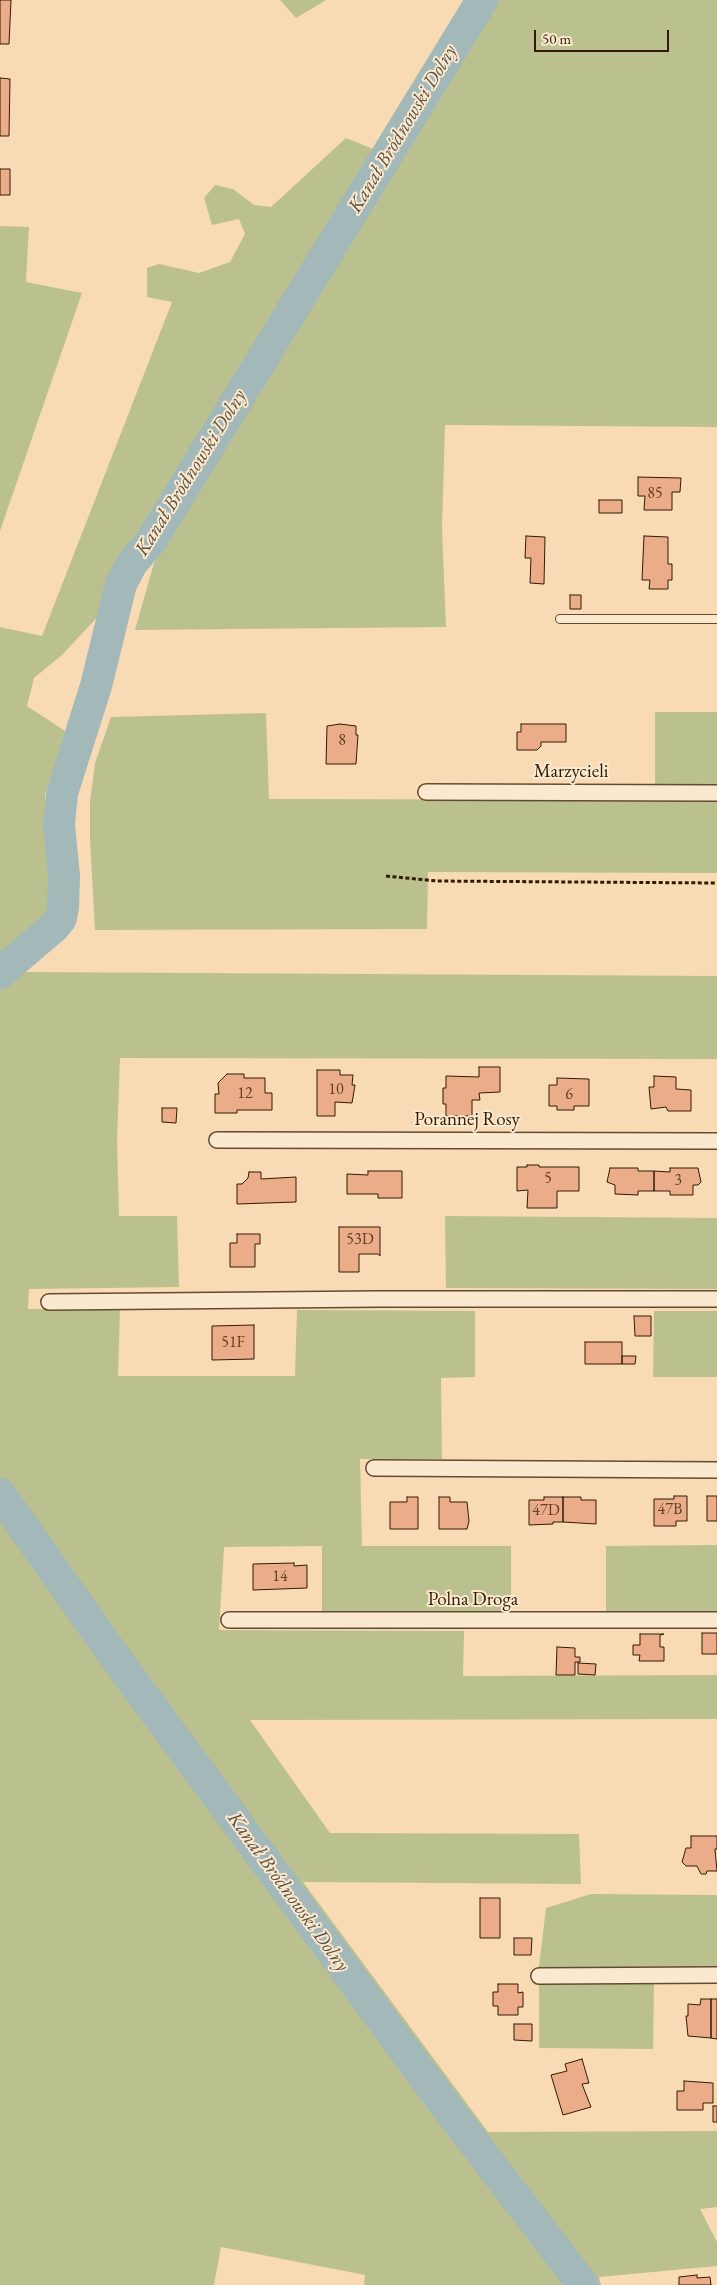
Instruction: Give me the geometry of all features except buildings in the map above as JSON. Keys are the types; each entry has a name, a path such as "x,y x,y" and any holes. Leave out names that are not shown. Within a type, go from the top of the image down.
{"street":[{"name":"Marzycieli","path":"426,792 717,793"},
{"name":"Porannej Rosy","path":"217,1140 717,1141"},
{"path":"48,1302 378,1298 717,1299"},
{"path":"374,1468 717,1470"},
{"name":"Polna Droga","path":"229,1620 717,1620"},
{"path":"539,1976 717,1975"}],"lane":[{"path":"560,619 717,619"}],"path":[{"path":"386,876 438,881 717,882"}],"green space":[{"path":"280,0 326,0 296,18"},
{"path":"467,0 717,0 717,427 445,425 442,528 446,627 135,630 154,563 175,528 148,521 103,611 62,655 34,678 27,706 65,731 45,794 50,916 75,927 24,972 717,976 717,1059 120,1058 117,1140 119,1216 177,1216 179,1287 29,1289 28,1309 120,1309 118,1376 295,1376 297,1310 475,1311 475,1377 441,1378 442,1459 360,1459 362,1546 511,1546 511,1613 322,1614 322,1546 224,1547 219,1630 464,1631 463,1676 717,1675 717,1719 250,1720 330,1833 579,1834 581,1884 303,1882 488,2132 717,2131 717,2207 700,2209 717,2242 717,2266 599,2277 601,2285 364,2285 365,2275 221,2247 214,2285 0,2285 0,627 42,636 172,302 147,297 147,268 159,264 199,273 230,262 245,234 239,219 212,225 204,198 215,185 233,189 254,205 271,207 346,138 376,150"},
{"path":"0,226 29,227 26,282 82,293 0,531"},
{"path":"655,712 717,712 717,788 655,788"},
{"path":"266,713 269,799 717,800 717,873 428,872 427,929 95,930 90,802 95,763 111,717"},
{"path":"445,1216 717,1218 717,1289 446,1288"},
{"path":"654,1311 717,1311 717,1377 653,1377"},
{"path":"717,1545 717,1612 606,1612 606,1546"},
{"path":"591,1894 717,1895 717,1968 539,1967 546,1908"},
{"path":"539,1984 654,1984 653,2049 539,2048"}],"waterway":[{"name":"Kanał Bródnowski Dolny","path":"0,973 55,926 61,918 64,876 59,825 62,793 96,686 121,584 132,563 151,541 482,0"},
{"name":"Kanał Bródnowski Dolny","path":"0,1494 112,1653 439,2097 583,2285"}]}
